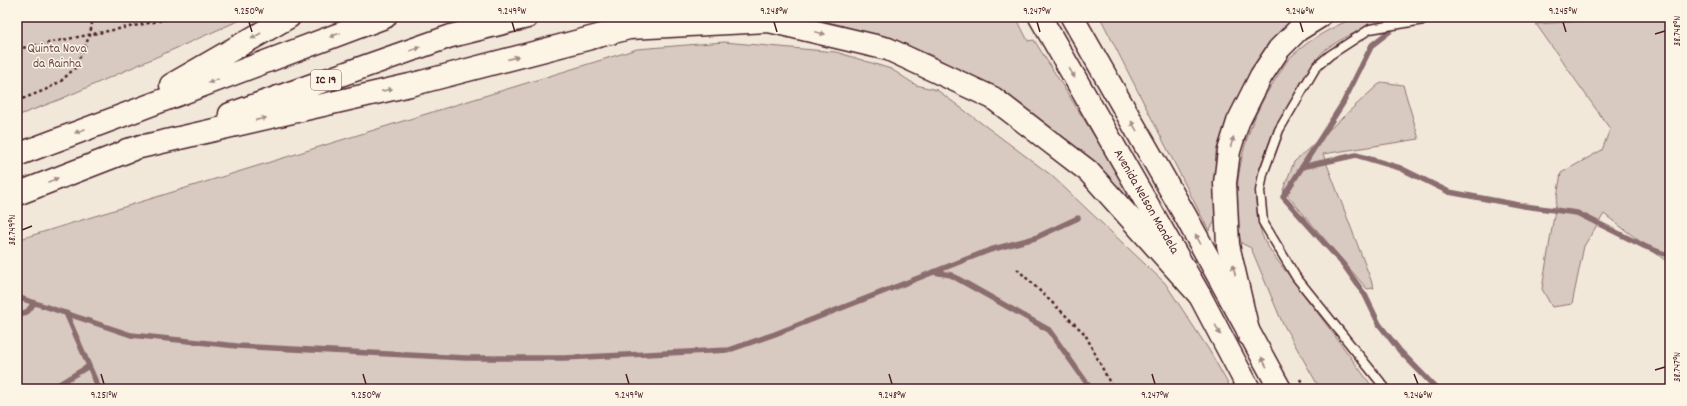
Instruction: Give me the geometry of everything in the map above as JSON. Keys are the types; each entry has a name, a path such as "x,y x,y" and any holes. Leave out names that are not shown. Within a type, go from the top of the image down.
{"main road":[{"path":"116,117 289,17"},
{"path":"17,155 385,17"},
{"name":"IC 19","path":"17,194 127,150 451,36 527,17"},
{"name":"Avenida Nelson Mandela","path":"1040,17 1200,296 1249,389"},
{"name":"Avenida Nelson Mandela","path":"1072,17 1186,217 1249,335 1280,389"},
{"path":"1249,335 1228,245 1225,183 1230,151 1238,122 1247,100 1278,49 1298,30 1319,17"},
{"path":"127,150 410,85 629,28 769,21 888,50 993,98 1088,171 1200,296"}],"lane":[{"path":"1386,389 1296,277 1263,222 1260,190 1263,174 1279,130 1316,67 1370,29 1441,17"}],"path":[{"path":"17,101 45,90 61,81 75,68 90,35 93,17"},
{"path":"17,49 179,17"},
{"path":"1017,269 1084,334 1114,389"}],"green space":[{"name":"Quinta Nova da Rainha","path":"17,17 247,17 61,99 17,116"},
{"path":"810,17 1016,17 1028,41 1034,40 1129,191 1128,203 989,87 931,55 880,36"},
{"path":"1100,17 1304,17 1280,34 1251,70 1229,118 1216,151 1215,221 1209,231"},
{"path":"1356,17 1438,17 1407,20 1380,25 1353,34 1326,49 1308,72 1286,110 1267,150 1256,185 1257,215 1265,242 1278,262 1374,389 1320,389 1282,322 1251,248 1241,243 1238,222 1238,178 1248,135 1256,115 1286,62 1315,38"},
{"path":"1670,17 1670,264 1604,214 1584,246 1572,304 1552,307 1542,289 1561,173 1602,150 1610,129 1536,24"},
{"path":"724,42 836,52 891,69 916,85 937,90 1051,175 1165,283 1209,350 1231,389 17,389 17,240 637,49"},
{"path":"1381,82 1403,85 1419,139 1323,154 1374,288 1367,289 1283,190 1294,162"}],"waterway":[{"path":"1390,31 1372,45 1343,103 1283,197 1343,264 1365,295 1379,324 1400,351 1437,389"},
{"path":"1302,167 1356,155 1400,168 1449,192 1524,206 1577,213 1646,247 1670,256"},
{"path":"17,297 131,335 237,346 466,358 564,358 729,350 775,334 990,250 1035,238 1078,218"},
{"path":"934,272 951,275 1049,330 1091,389"},
{"path":"17,317 28,311 34,303"},
{"path":"66,313 99,389"},
{"path":"51,389 89,366"}]}
